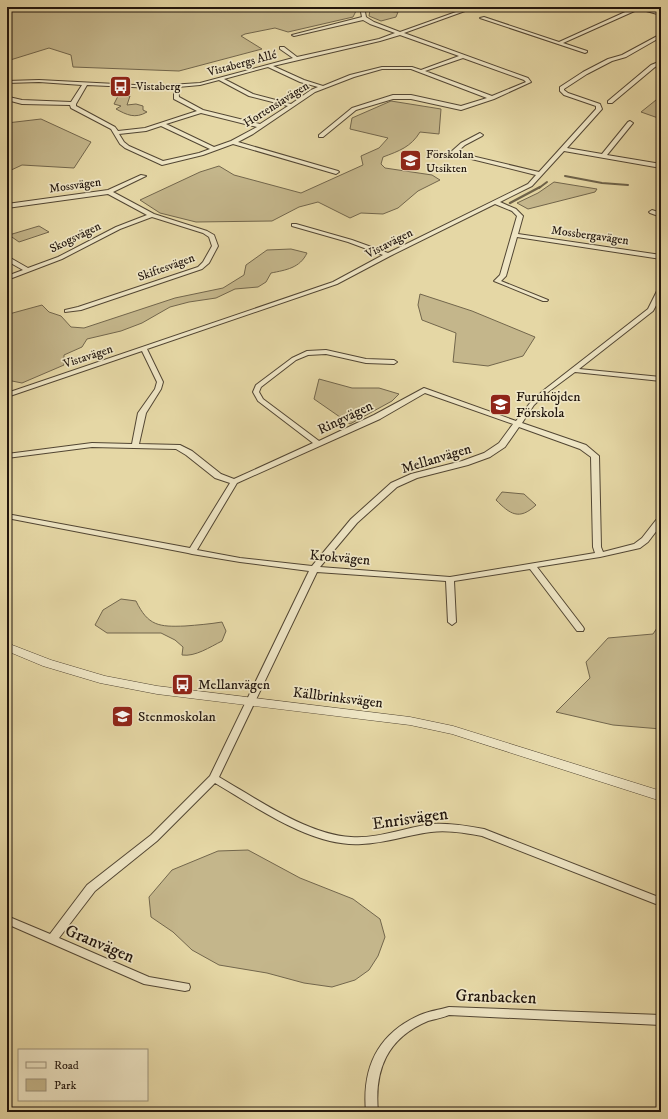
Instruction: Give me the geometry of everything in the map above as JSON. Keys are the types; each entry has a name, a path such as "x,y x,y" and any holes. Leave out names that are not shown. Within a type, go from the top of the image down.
{"street":[{"path":"364,18 363,12 366,7"},
{"name":"Vistabergs Allé","path":"7,82 39,81 176,86 220,79 268,66 364,44 401,33 474,7"},
{"path":"560,43 637,7 661,14"},
{"path":"294,36 364,18 372,23 526,79 529,82 492,98 461,108 411,97 394,97 354,109 321,136"},
{"path":"482,18 585,52"},
{"name":"Vistavägen","path":"7,395 324,288 530,185 599,109 598,106 566,94 562,91 562,88 585,73 610,60 624,56 661,35"},
{"path":"282,48 297,59"},
{"path":"421,71 464,56"},
{"path":"610,102 653,66 661,62"},
{"path":"268,66 302,81 322,87"},
{"name":"Hortensiavägen","path":"72,104 77,109 112,128 122,143 127,147 162,163 214,149 233,142 260,126 290,105 322,87 352,76 382,68 404,67 421,71 492,98"},
{"path":"220,79 251,95 290,105"},
{"path":"9,99 22,102 72,104 86,83"},
{"path":"176,86 176,98 201,111 260,126"},
{"path":"116,133 146,129 201,111"},
{"path":"603,156 630,123"},
{"path":"160,124 214,149"},
{"path":"480,135 463,144 455,151 456,154 540,174"},
{"path":"233,142 336,172"},
{"path":"564,149 661,166"},
{"name":"Mossvägen","path":"7,206 110,192 143,176"},
{"name":"Skiftesvägen","path":"67,311 79,309 192,271 206,263 215,246 212,236 195,227 152,215 110,192"},
{"path":"495,202 514,210 519,214 520,219 503,276 497,281 546,300"},
{"path":"652,212 661,215"},
{"name":"Skogsvägen","path":"7,278 60,258 118,228 152,215"},
{"path":"294,225 350,241 388,255"},
{"name":"Mossbergavägen","path":"516,235 661,257"},
{"path":"7,258 27,270"},
{"name":"Mellanvägen","path":"51,940 91,888 154,838 214,778 314,569 354,521 394,485 414,476 465,464 487,455 502,444 532,404 572,370 651,310 661,289"},
{"path":"136,446 142,413 158,389 160,382 144,349"},
{"path":"319,444 260,400 256,392 258,386 294,359 307,353 326,352 366,361 394,362"},
{"path":"572,370 661,379"},
{"name":"Ringvägen","path":"234,482 377,417 424,390 583,447 596,456 597,547 600,555"},
{"path":"7,456 92,445 181,448 218,476 234,482 192,552"},
{"name":"Krokvägen","path":"7,516 240,560 314,569 450,579 533,567 600,555 637,546 645,540 659,522 661,522"},
{"path":"533,567 580,629"},
{"path":"450,579 452,622"},
{"name":"Källbrinksvägen","path":"7,647 47,663 104,680 157,690 410,722 453,730 661,796"},
{"name":"Enrisvägen","path":"214,778 301,827 325,836 351,841 375,840 432,828 455,827 477,831 661,902"},
{"name":"Granvägen","path":"7,920 148,981 184,987"},
{"name":"Granbacken","path":"372,1112 369,1095 372,1073 380,1054 398,1034 422,1019 449,1011 661,1020"}],"green space":[{"path":"7,7 358,7 353,17 288,32 275,28 245,34 241,36 262,49 179,71 73,67 71,55 49,48 7,61"},
{"path":"370,10 398,12 396,17 381,21 369,16"},
{"path":"118,96 130,96 127,105 136,104 143,106 143,110 147,112 135,116 116,109 121,106 114,104"},
{"path":"661,96 661,119 641,112"},
{"path":"391,101 441,109 439,134 420,132 409,145 383,157 381,164 385,168 432,175 440,180 418,191 398,208 383,214 361,213 350,218 318,202 299,207 272,221 196,222 160,213 140,200 200,172 219,166 234,175 301,193 363,165 361,156 379,148 388,138 350,129 352,118"},
{"path":"41,119 91,142 74,168 22,165 7,172 7,123"},
{"path":"554,182 597,189 595,192 528,209 517,203 538,193"},
{"path":"39,226 49,232 19,242 9,235"},
{"path":"291,249 307,253 301,262 292,268 271,273 266,282 258,287 235,289 216,298 189,302 170,307 142,323 121,331 87,339 82,347 64,355 64,365 22,383 7,380 7,315 9,314 42,305 49,312 61,316 71,327 84,328 175,298 223,288 244,275 246,265 267,250"},
{"path":"420,294 472,311 535,337 523,356 488,366 453,362 456,333 422,320 418,305"},
{"path":"319,379 352,388 379,388 399,394 392,401 350,424 314,399"},
{"path":"502,492 524,494 536,505 525,513 515,514 510,512 496,500"},
{"path":"121,599 136,601 145,616 161,625 185,626 222,622 226,631 222,641 197,653 182,655 183,647 175,640 161,633 107,633 95,625 103,610"},
{"path":"661,622 661,729 613,725 556,712 590,678 586,662 608,638 653,634"},
{"path":"248,850 300,878 353,899 380,919 385,937 378,956 369,970 355,980 332,987 304,983 267,973 219,965 192,950 173,932 151,917 149,897 172,870 218,851"}],"waterway":[{"path":"565,176 602,183 628,185"},
{"path":"539,188 547,182"},
{"path":"510,203 540,187"}],"place":[{"name":"Vistaberg","path":"121,86"},
{"name":"Förskolan Utsikten","path":"410,161"},
{"name":"Furuhöjden Förskola","path":"500,404"},
{"name":"Mellanvägen","path":"182,684"},
{"name":"Stenmoskolan","path":"123,716"}]}
